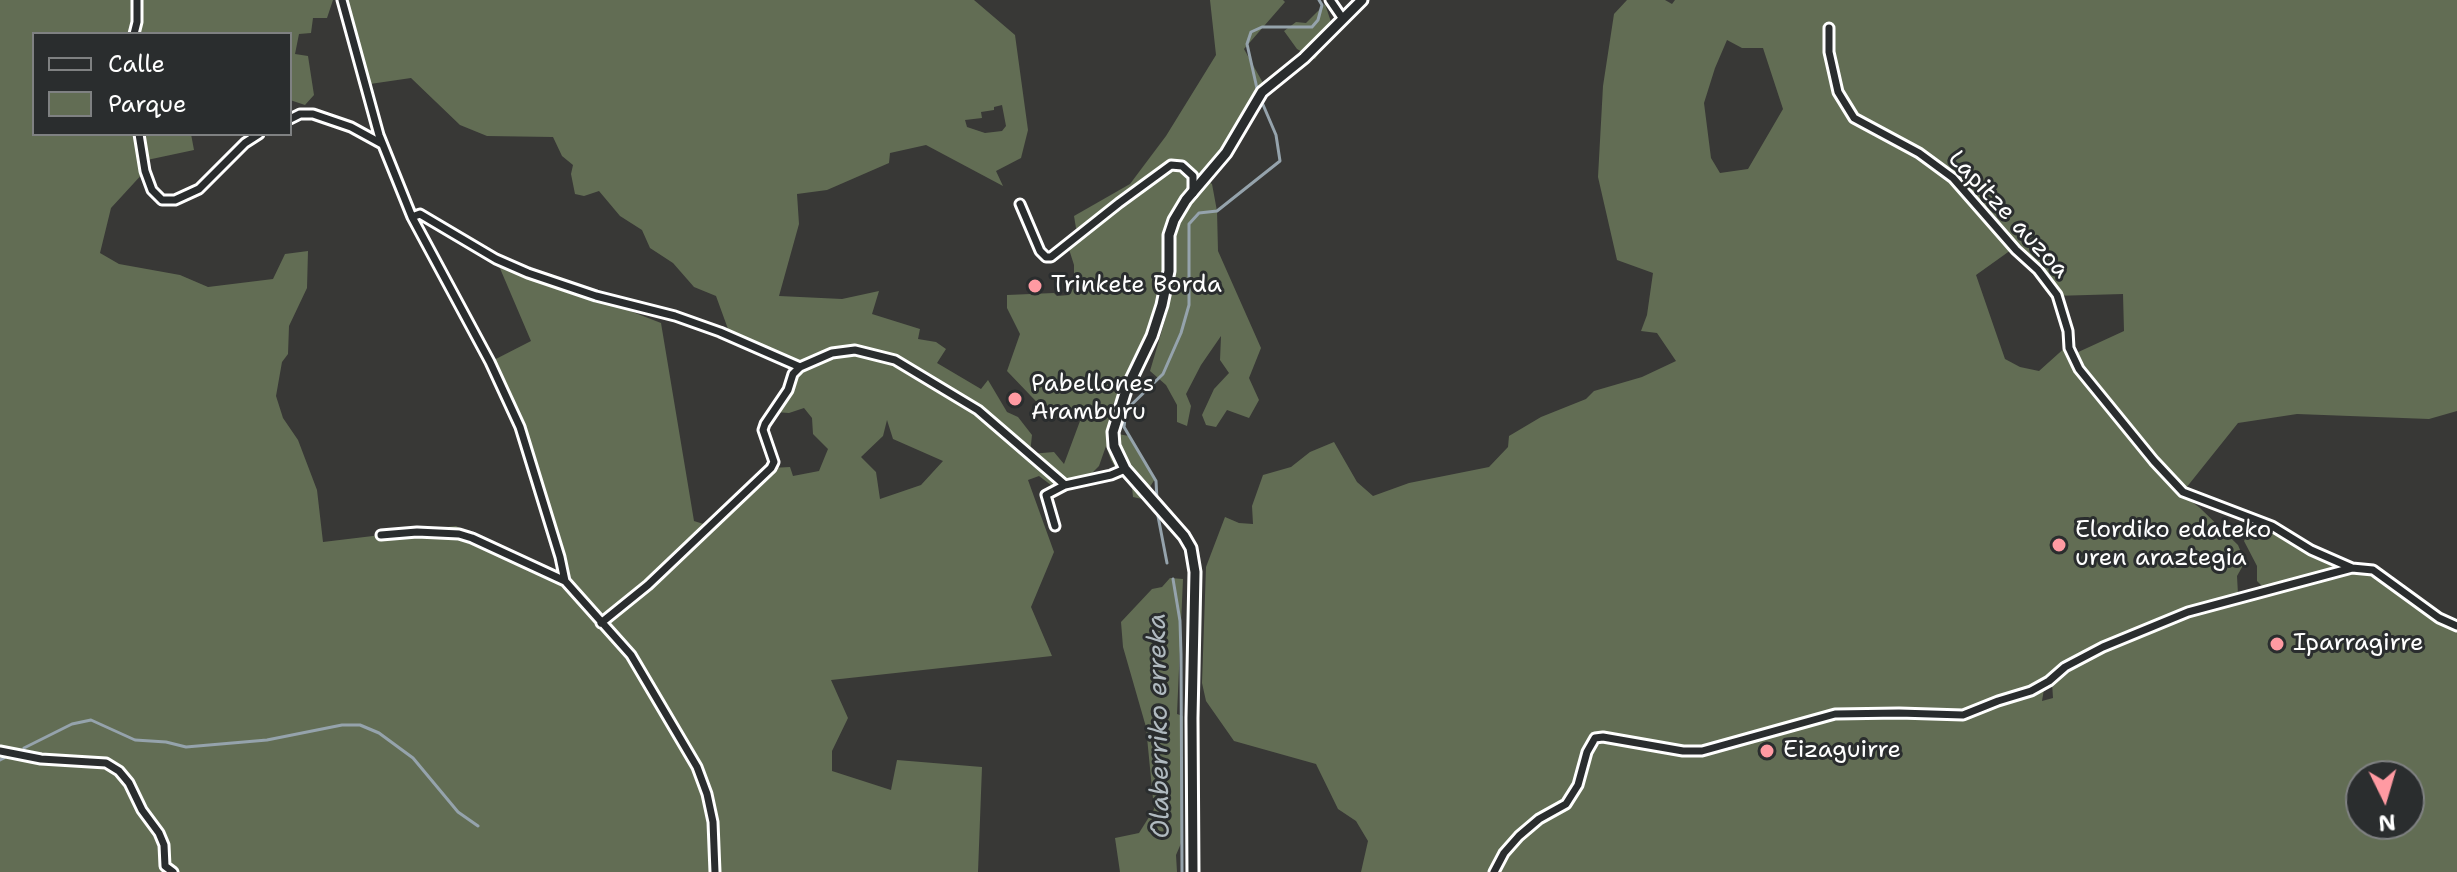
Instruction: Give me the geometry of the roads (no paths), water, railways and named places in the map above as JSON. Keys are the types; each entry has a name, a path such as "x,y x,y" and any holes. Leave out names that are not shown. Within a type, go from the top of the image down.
{"street":[{"path":"134,32 137,0"},
{"path":"342,0 382,144 412,217 483,348 520,427 565,581"},
{"path":"1193,872 1195,572 1191,548 1125,469 1112,435 1126,390 1152,336 1162,305 1169,271 1169,235 1174,220 1226,153 1262,92 1304,58 1362,0"},
{"path":"1332,2 1343,19"},
{"name":"Lapitze auzoa","path":"1829,28 1829,52 1838,92 1854,118 1919,153 1953,178 2016,250 2038,270 2057,295 2068,331 2069,348 2079,369 2183,492 2272,526 2311,550 2352,568 2373,570 2439,618 2457,626"},
{"path":"292,118 300,114 313,114 351,127 382,144"},
{"path":"139,136 145,171 152,190 162,200 175,200 199,189 256,136"},
{"path":"1020,204 1040,251 1051,257 1171,165 1182,166 1193,176 1193,193"},
{"path":"412,217 420,214 496,259 528,273 596,296 675,316 800,367"},
{"path":"601,623 648,585 771,468 774,462 763,430 765,424 788,390 793,374 800,367 832,353 855,350 895,360 978,410 1065,485"},
{"path":"1055,526 1046,495 1065,485 1125,469"},
{"path":"381,535 417,532 459,534 565,581 631,655 697,767 713,822 715,872"},
{"path":"1494,872 1504,853 1519,836 1539,819 1566,804 1578,785 1587,752 1595,738 1702,751 1835,714 1963,715 2031,691 2065,667 2103,647 2188,612 2352,568"},
{"path":"0,751 41,759 106,763 119,771 159,833 164,845 165,866 173,872"}],"waterway":[{"name":"Olaberriko erreka","path":"1258,93 1247,44 1251,32 1262,27 1312,27 1318,20 1322,5 1319,0"},
{"name":"Olaberriko erreka","path":"1157,500 1156,481 1124,427 1126,410 1163,374 1181,333 1189,305 1189,224 1199,213 1217,211 1280,161 1276,135 1261,100"},
{"name":"Olaberriko erreka","path":"1157,511 1167,563"},
{"name":"Olaberriko erreka","path":"1173,579 1180,621 1182,872"},
{"path":"24,748 72,724 91,720 135,740 186,747 267,740 342,725 360,725 379,733 413,758 458,812 478,826"},
{"path":"0,760 4,758"}],"place":[{"name":"Trinkete Borda","path":"1035,286"},
{"name":"Pabellones Aramburu","path":"1015,399"},
{"name":"Elordiko edateko uren araztegia","path":"2059,545"},
{"name":"Iparragirre","path":"2277,644"},
{"name":"Eizaguirre","path":"1767,751"}]}
